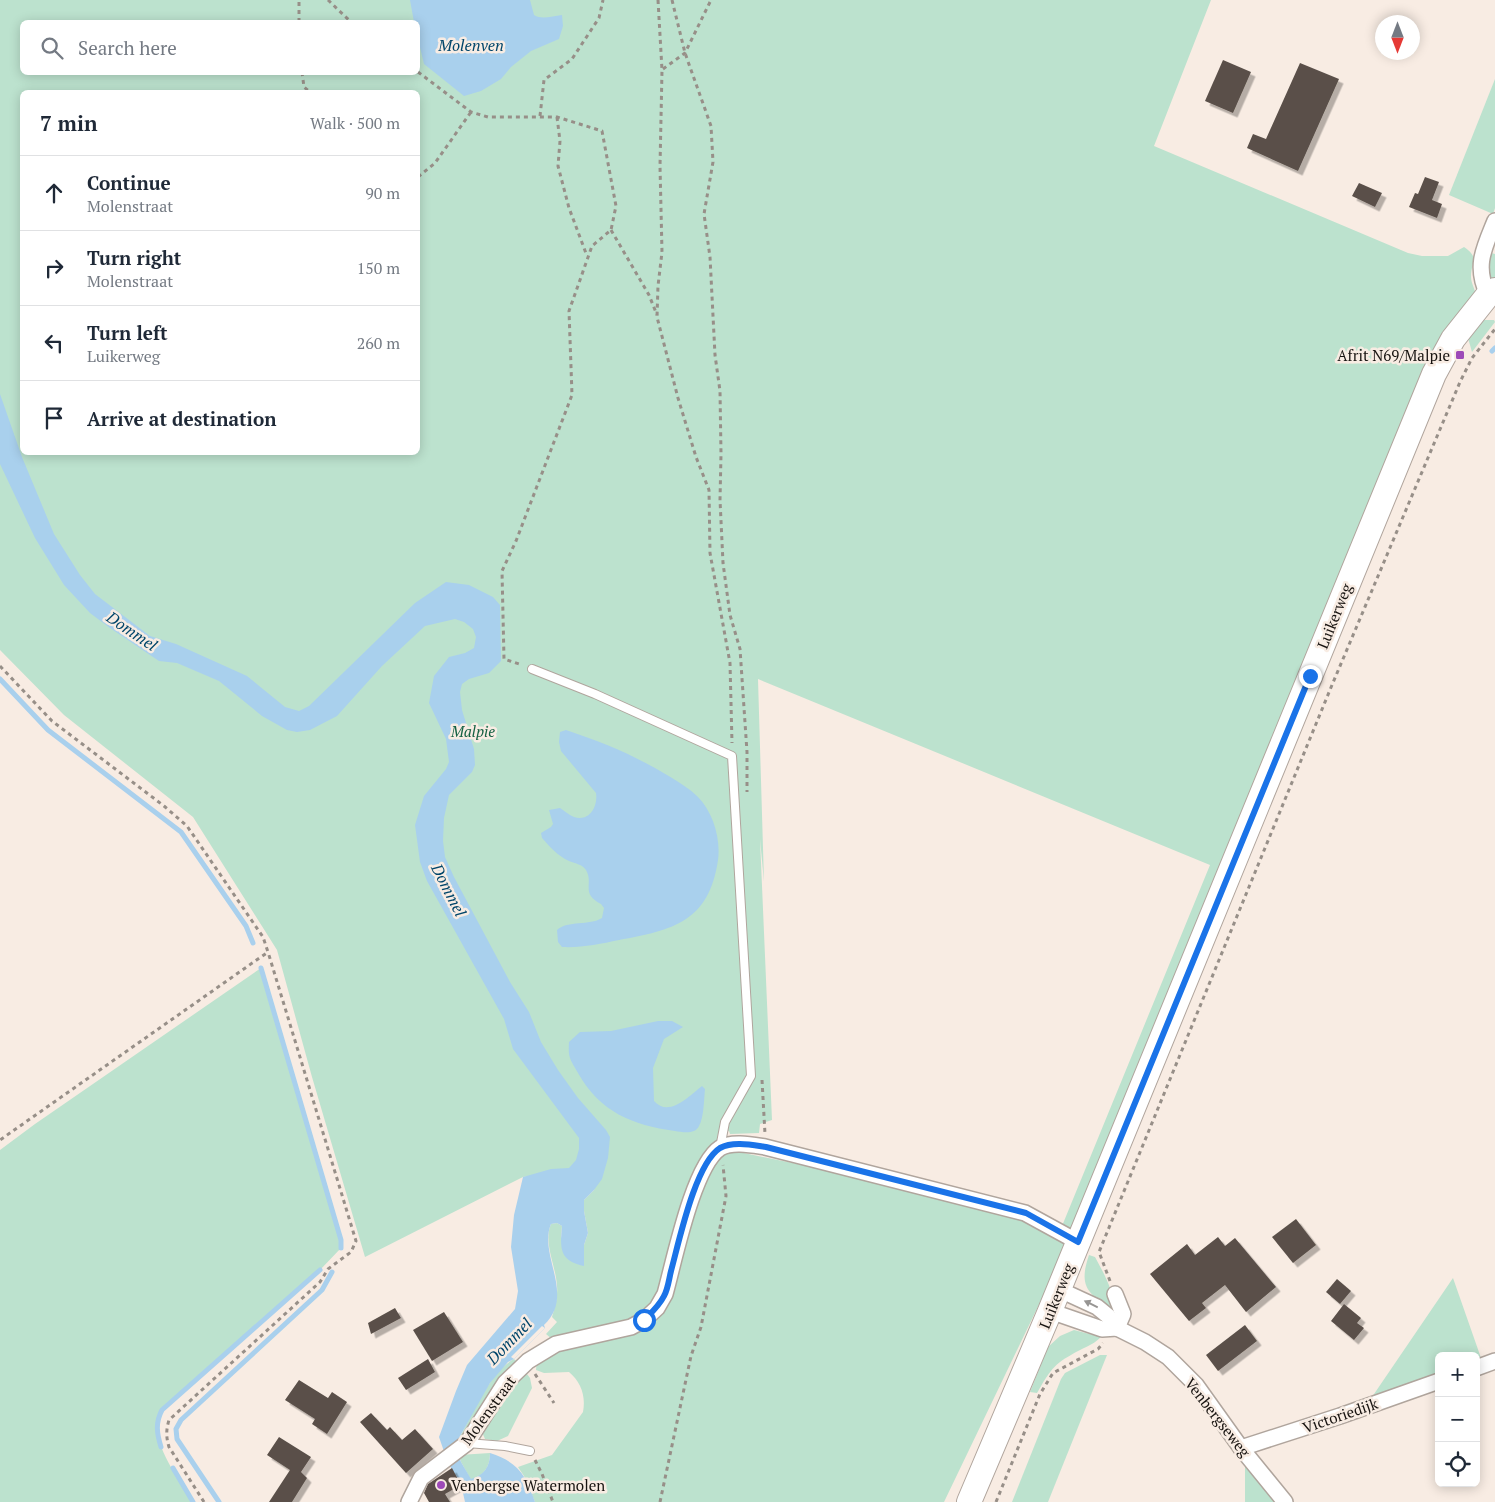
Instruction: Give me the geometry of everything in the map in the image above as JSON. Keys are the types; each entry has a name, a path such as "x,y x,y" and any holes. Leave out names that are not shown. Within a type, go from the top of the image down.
{"main road":[{"name":"Luikerweg","path":"969,1502 1078,1242 1434,374 1453,339 1492,292"}],"street":[{"name":"Luikerweg","path":"1492,292 1482,282 1480,268 1485,246 1495,221"},
{"path":"720,1148 731,1145 766,1147 1026,1213 1078,1242"},
{"name":"Molenstraat","path":"409,1502 421,1478 463,1447 506,1383 528,1361 556,1344 632,1327 644,1320 657,1308 665,1294 696,1184 706,1164 720,1148"},
{"path":"1115,1294 1123,1314 1117,1328"},
{"name":"Venbergseweg","path":"1054,1300 1102,1329 1117,1328"},
{"name":"Venbergseweg","path":"1054,1300 1097,1307 1108,1316 1117,1328 1145,1342 1168,1357 1196,1385 1241,1448 1285,1502"},
{"path":"1480,1367 1495,1361"},
{"name":"Victoriedijk","path":"1241,1448 1435,1382"}],"lane":[{"path":"532,669 595,694 732,756 751,1076 725,1122 720,1148"},
{"path":"463,1447 505,1446 530,1451"}],"path":[{"path":"299,0 299,20"},
{"path":"328,0 349,20"},
{"path":"540,116 544,80 572,59 599,18 603,0"},
{"path":"658,0 662,70 660,166 662,252 658,286 658,317"},
{"path":"672,0 686,53 711,126 713,162 704,214 710,257 715,355 720,391 720,500 723,563 730,615 740,649 747,752"},
{"path":"662,70 686,53 711,0"},
{"path":"420,74 471,112 488,117 556,117 602,131 616,206 611,230 592,246 568,311 572,394 516,541 502,571 504,659 532,669"},
{"path":"302,75 304,86 308,90"},
{"path":"420,175 435,163 471,112"},
{"path":"556,117 560,141 558,166 569,208 588,258"},
{"path":"611,230 649,295 658,317 678,398 696,457 709,490 710,552 730,663 732,756"},
{"name":"Luikerweg","path":"1115,1294 1099,1252 1332,685 1460,382 1472,358 1495,329"},
{"path":"0,666 52,721 164,806 187,826 263,937 356,1241 351,1252 328,1269 320,1282 169,1420 166,1429 166,1439 204,1502"},
{"path":"0,1140 268,952"},
{"path":"660,1502 691,1356 701,1327 726,1196 725,1172 720,1148"},
{"path":"996,1502 1040,1394 1053,1373 1098,1349 1117,1328"},
{"path":"528,1361 554,1403"},
{"path":"530,1451 553,1502"}],"green space":[{"name":"Malpie","path":"0,0 1211,0 1154,146 1408,253 1422,256 1448,256 1464,247 1473,257 1471,277 1476,297 1070,1230 1062,1226 1210,865 758,679 764,882 760,839 772,1120 760,1124 759,1133 730,1134 729,1131 718,1134 716,1145 659,1293 647,1311 638,1317 553,1340 546,1334 557,1322 552,1317 557,1290 549,1247 549,1231 551,1224 557,1223 562,1226 561,1237 584,1266 584,1245 588,1233 584,1200 594,1190 600,1166 523,1177 365,1257 277,950 193,817 64,715 0,650"},
{"path":"1495,79 1495,208 1493,214 1449,195"},
{"path":"1491,253 1495,254 1495,278 1489,279 1486,267"},
{"path":"1481,320 1494,320 1495,322 1472,352 1468,338"},
{"path":"261,968 341,1240 341,1248 320,1270 162,1410 158,1421 161,1445 166,1458 193,1502 0,1502 0,1150"},
{"path":"739,1152 890,1183 1025,1219 1065,1243 1044,1294 944,1502 535,1502 518,1467 552,1455 583,1412 584,1406 582,1390 577,1380 569,1372 544,1373 536,1370 537,1359 653,1320 699,1188 715,1162 727,1153"},
{"path":"1089,1255 1095,1257 1108,1282 1113,1296 1114,1310 1092,1294 1085,1282"},
{"path":"1453,1278 1479,1352 1435,1352 1435,1374 1372,1397"},
{"path":"1074,1330 1101,1337 1094,1343 1064,1359 1047,1376 1037,1393 1030,1392 1048,1347 1060,1336"},
{"path":"1100,1355 1107,1355 1048,1502 1012,1502 1061,1379 1065,1373"},
{"path":"514,1359 517,1362 457,1445 475,1407 489,1384 505,1365"},
{"path":"527,1374 532,1388 508,1436 497,1441 485,1439 482,1432 502,1399 515,1382"},
{"path":"490,1453 489,1462 485,1470 471,1480 459,1455"},
{"path":"1245,1464 1277,1502 1245,1502"}],"water":[{"name":"Molenven","path":"410,0 530,0 534,15 544,17 562,15 563,26 559,39 531,51 511,67 501,79 481,91 464,96 424,64 420,47 420,20 414,20"},
{"name":"Dommel","path":"0,394 20,455 54,534 80,575 95,594 150,636 176,644 247,676 285,707 299,711 309,706 415,603 446,582 469,585 493,597 500,605 501,661 489,673 469,679 462,684 460,692 462,710 474,749 475,765 472,772 449,795 444,818 443,841 445,857 510,982 529,1012 541,1042 578,1098 610,1137 608,1158 602,1179 584,1200 588,1233 584,1245 584,1266 570,1261 566,1257 561,1247 562,1226 557,1223 551,1224 548,1236 549,1249 557,1288 557,1301 553,1313 544,1325 545,1328 514,1359 508,1362 490,1383 455,1445 461,1462 471,1479 485,1470 489,1462 490,1453 508,1461 520,1471 528,1484 535,1502 465,1502 461,1484 448,1463 439,1437 467,1365 515,1309 518,1291 511,1247 514,1215 523,1177 551,1169 569,1168 576,1160 579,1149 579,1138 513,1049 504,1019 427,881 420,862 415,825 424,796 446,769 449,762 446,739 429,703 434,676 449,657 465,653 474,648 476,637 473,629 464,622 455,619 425,626 382,666 337,716 310,730 297,732 287,730 262,716 219,681 177,663 159,661 90,613 64,585 35,538 0,464"},
{"path":"566,730 618,750 655,768 691,791 708,810 717,835 718,860 713,881 706,897 697,910 685,920 656,932 598,944 562,947 558,942 557,930 567,925 591,922 602,918 604,908 589,892 589,880 586,870 581,865 561,857 542,838 541,833 553,824 549,810 560,808 574,817 580,818 589,815 596,803 596,793 561,751 559,742 560,732"},
{"path":"658,1021 672,1021 683,1027 664,1039 653,1068 654,1101 660,1106 666,1107 679,1104 702,1086 705,1089 704,1108 701,1122 695,1131 681,1132 645,1125 607,1107 596,1098 570,1058 569,1042 580,1032 611,1031"}],"pier":[{"path":"542,1326 545,1328 514,1359 511,1357"}],"building":[{"path":"1223,60 1251,72 1233,113 1205,101"},
{"path":"1300,63 1339,79 1298,171 1247,148 1253,134 1266,139"},
{"path":"1425,177 1439,182 1432,200 1442,204 1437,218 1409,207 1415,193 1418,194"},
{"path":"1359,183 1382,193 1375,207 1352,196"},
{"path":"1296,1219 1316,1245 1293,1263 1272,1237"},
{"path":"1218,1237 1225,1246 1235,1238 1276,1287 1246,1312 1225,1285 1202,1303 1206,1308 1189,1321 1150,1274 1187,1244 1195,1255"},
{"path":"1337,1279 1351,1291 1340,1304 1326,1292"},
{"path":"1344,1304 1361,1318 1357,1323 1364,1328 1354,1340 1331,1321"},
{"path":"395,1308 401,1318 371,1334 368,1323"},
{"path":"444,1312 463,1342 432,1361 413,1330"},
{"path":"1245,1325 1257,1341 1218,1371 1206,1355"},
{"path":"428,1359 435,1372 406,1390 398,1378"},
{"path":"299,1380 328,1398 332,1392 347,1402 327,1434 312,1424 315,1419 285,1400"},
{"path":"371,1413 387,1430 390,1427 402,1440 415,1429 433,1449 406,1473 360,1422"},
{"path":"279,1437 311,1457 301,1472 307,1478 292,1502 269,1502 290,1470 267,1455"},
{"name":"Venbergse Watermolen","path":"452,1468 461,1485 445,1494 450,1502 429,1502 424,1493 428,1484"}],"waterway":[{"path":"1492,351 1495,348"},
{"path":"0,679 48,730 181,832 246,926 253,943"},
{"path":"261,968 341,1240 341,1248"},
{"path":"161,1447 157,1429 158,1419 162,1410 320,1270"},
{"path":"219,1502 177,1439 176,1429 181,1420 322,1290 332,1272"},
{"path":"173,1468 193,1502"}],"place":[{"name":"Afrit N69/Malpie","path":"1460,355"},
{"name":"Venbergse Watermolen","path":"441,1485"}],"route":[{"path":"644,1320 657,1308 665,1294 684,1224 700,1175 706,1164 720,1148 731,1145 766,1147 1026,1213 1078,1242 1310,676"}]}
